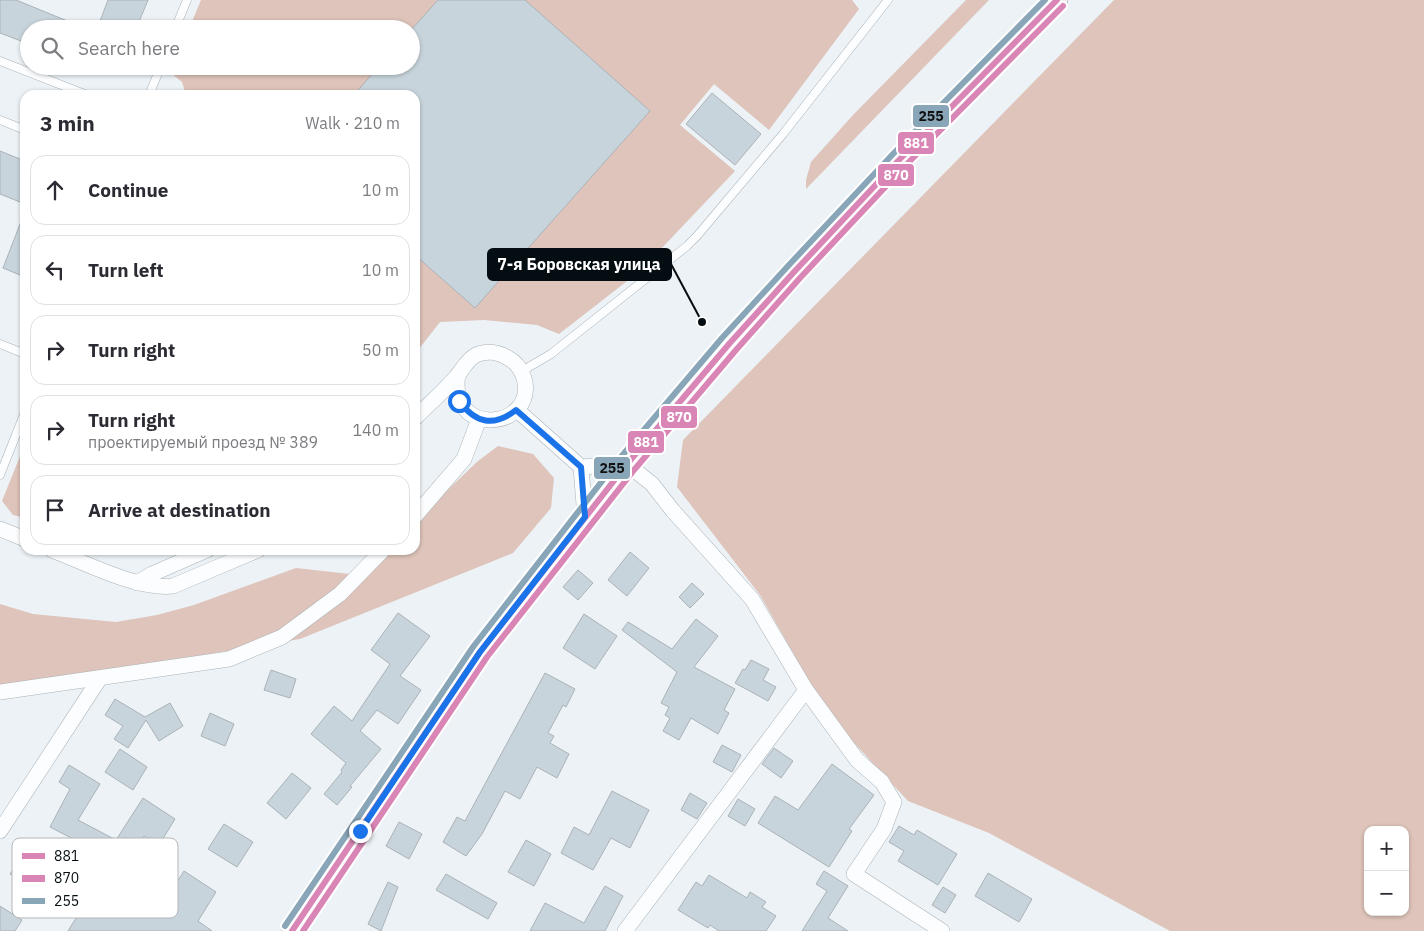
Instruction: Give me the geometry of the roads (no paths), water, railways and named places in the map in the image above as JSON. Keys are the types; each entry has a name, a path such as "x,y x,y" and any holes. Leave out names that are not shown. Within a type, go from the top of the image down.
{"main road":[{"path":"292,931 480,652 627,464 729,344 794,272 899,160 1057,0"}],"street":[{"path":"420,413 458,374 465,363 476,355 489,352 502,354 513,361 522,371 525,384 523,398 516,410 506,418 493,421 479,419 467,412 459,401 456,388 458,374"},
{"path":"516,410 581,467 585,517"},
{"path":"420,510 464,459 479,419"},
{"path":"581,467 627,464 652,484 673,511 752,599 806,690 857,760 882,782 894,802 884,829 854,874 942,931"},
{"path":"0,529 20,537"},
{"path":"65,555 136,583 154,587 173,586 246,555"},
{"path":"136,583 157,571 194,555"},
{"path":"0,692 229,659 282,637 340,594 378,555"},
{"path":"0,831 100,678"},
{"path":"625,931 806,690"}],"lane":[{"path":"179,20 187,0"},
{"path":"522,371 551,354 697,236 783,134 888,0"},
{"path":"0,61 20,69"},
{"path":"36,75 74,90"},
{"path":"152,90 158,75"},
{"path":"0,120 20,128"},
{"path":"0,344 20,352"},
{"path":"0,476 20,425"}],"place":[{"name":"7-я Боровская улица","path":"702,322"}]}
